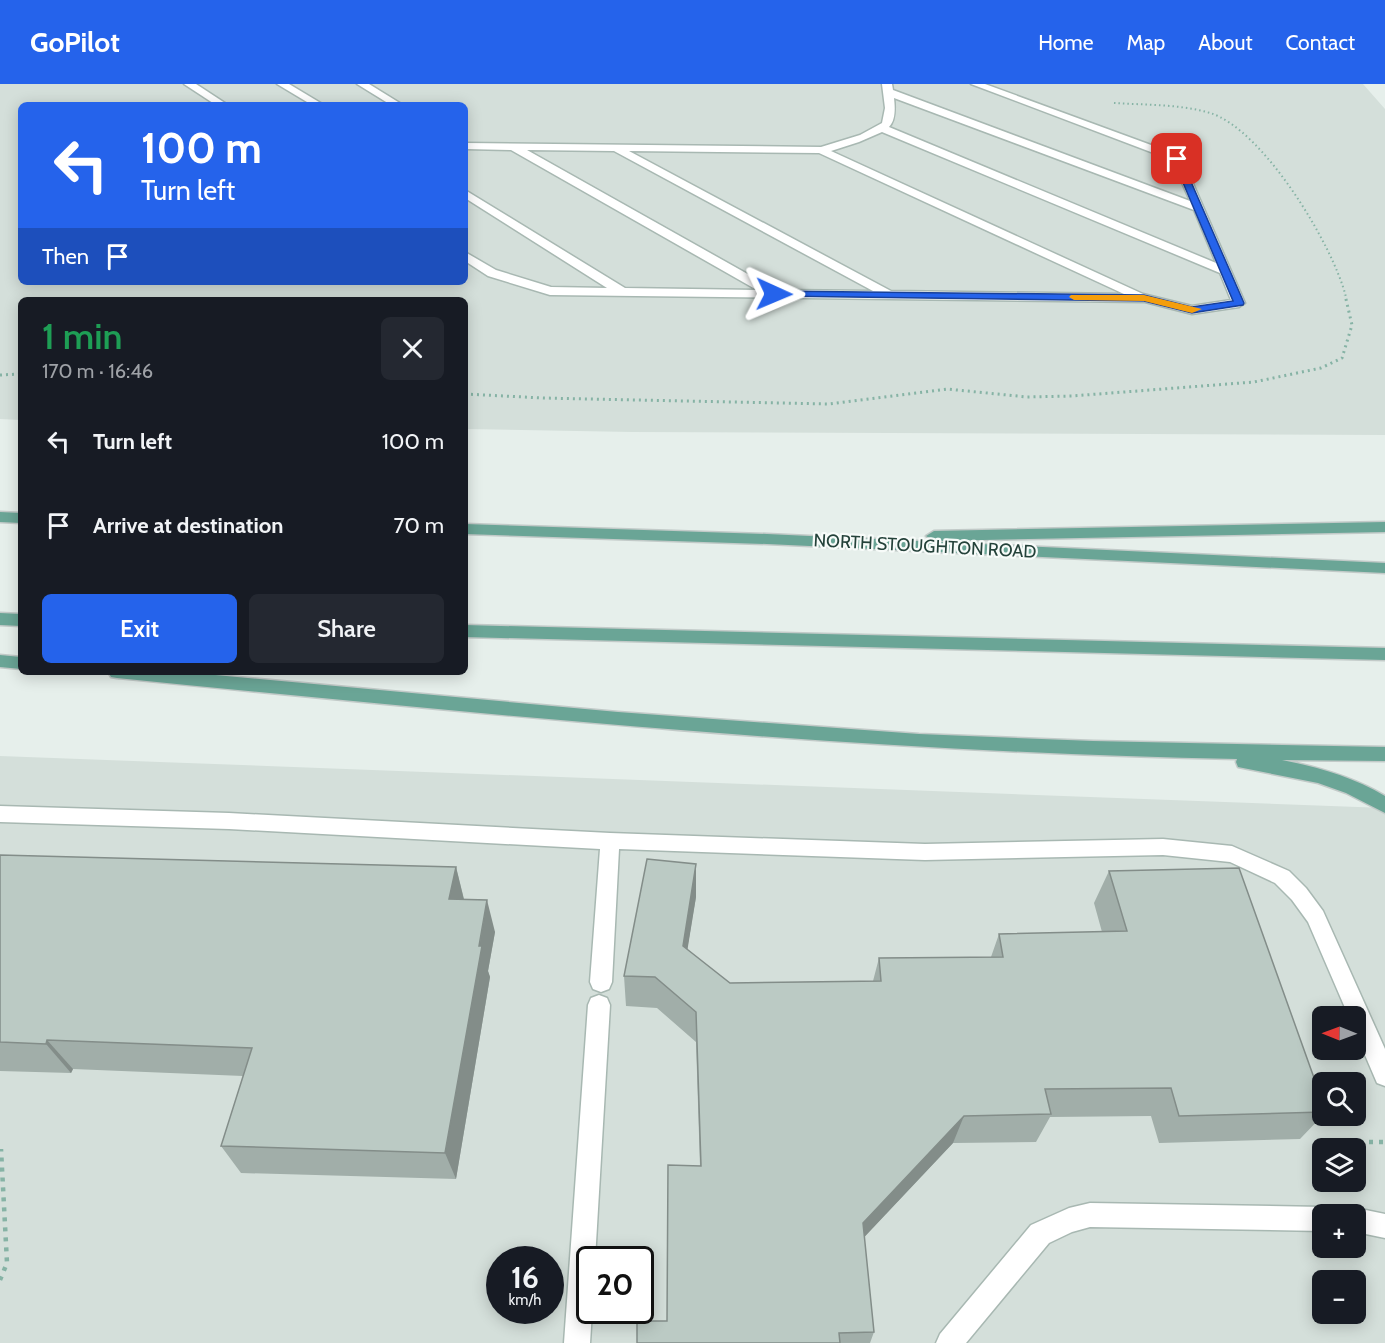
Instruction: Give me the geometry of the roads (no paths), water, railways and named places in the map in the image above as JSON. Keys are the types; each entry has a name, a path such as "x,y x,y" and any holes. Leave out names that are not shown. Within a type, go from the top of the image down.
{"main road":[{"path":"0,517 18,518"},
{"path":"767,539 1385,527"},
{"name":"NORTH STOUGHTON ROAD","path":"468,529 767,539 1385,568"},
{"path":"0,619 18,620"},
{"path":"468,631 1385,654"},
{"path":"0,661 18,663"},
{"path":"149,675 643,722 920,741 1133,751 1385,754"},
{"path":"1133,751 1264,764 1324,777 1372,797 1385,805"}],"lane":[{"path":"189,84 218,102"},
{"path":"282,84 313,102"},
{"path":"362,84 393,102"},
{"path":"821,150 1144,298 1192,310 1239,303 1177,159 976,84"},
{"path":"468,145 821,150 852,142 887,124 890,108 887,88 1198,208"},
{"path":"881,128 1225,271"},
{"path":"512,146 774,294"},
{"path":"615,148 890,295"},
{"path":"468,195 622,292"},
{"path":"468,258 492,273 550,291 1144,298"},
{"path":"0,814 229,821 610,841 958,853 1163,847 1232,854 1282,877 1299,894 1316,917 1385,1075"},
{"path":"577,1343 610,841"},
{"path":"949,1343 1040,1234 1069,1220 1090,1215 1312,1219"},
{"path":"1366,1222 1385,1226"}]}
